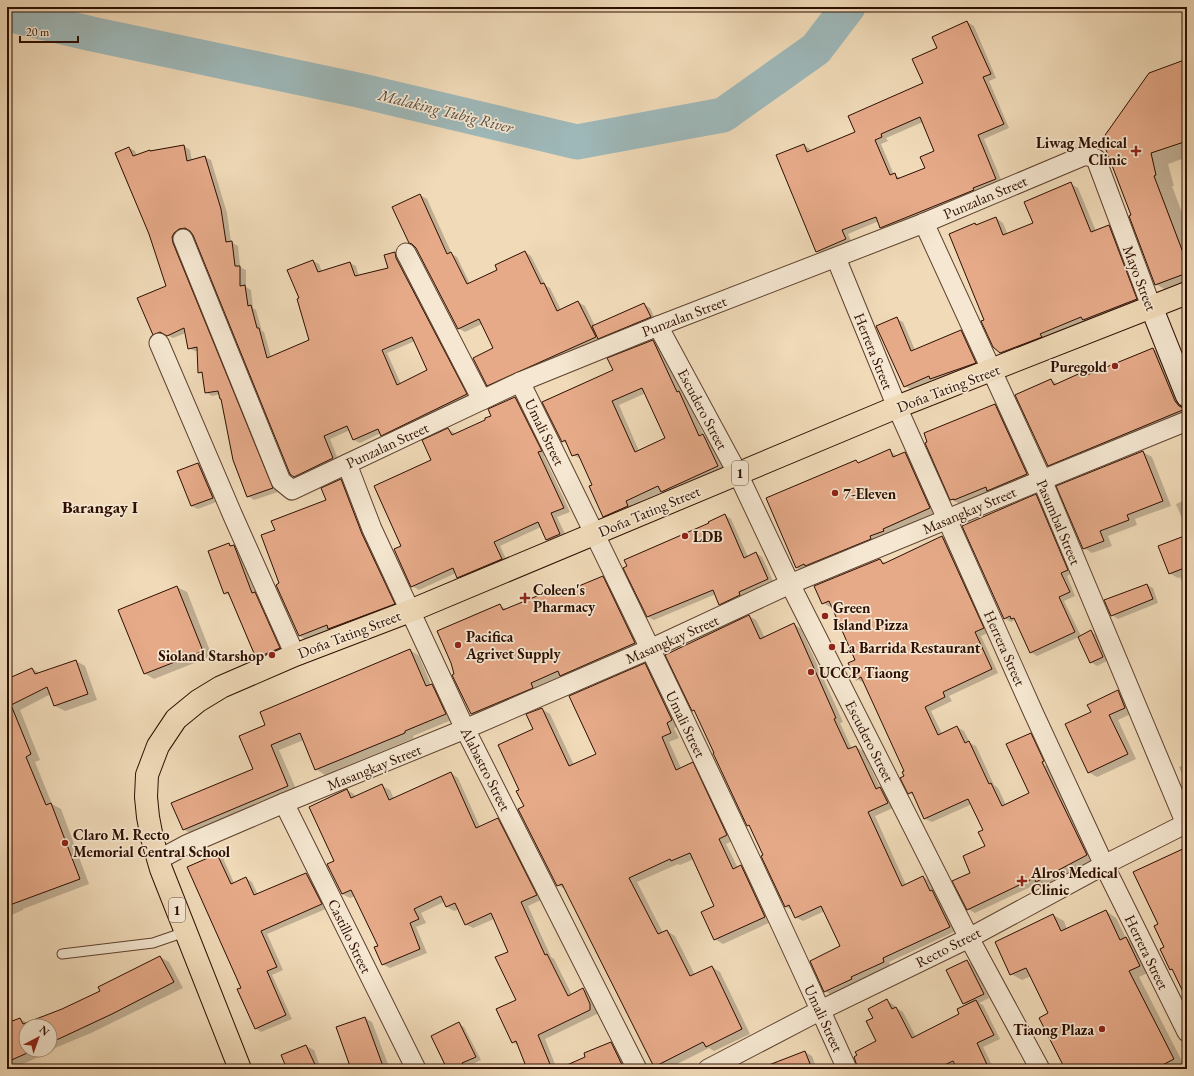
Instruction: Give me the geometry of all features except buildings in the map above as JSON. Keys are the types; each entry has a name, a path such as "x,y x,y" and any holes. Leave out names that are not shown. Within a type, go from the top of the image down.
{"main road":[{"name":"Doña Tating Street","path":"158,860 148,817 146,797 147,775 158,746 176,719 198,701 221,686 295,655 410,611 897,407 1187,293"},
{"name":"1","path":"158,860 240,1069"}],"street":[{"name":"Punzalan Street","path":"183,239 280,481 292,490 520,382 658,326 924,223 1083,156 1089,156 1096,159"},
{"name":"Mayo Street","path":"1096,159 1151,306 1187,396"},
{"name":"Pasumbal Street","path":"924,223 1042,480 1186,824"},
{"path":"406,253 482,400"},
{"name":"Herrera Street","path":"836,258 897,407 1034,714 1104,865 1187,1032"},
{"name":"Escudero Street","path":"658,326 738,474 790,584 969,938 1040,1069"},
{"path":"159,343 233,516 295,655"},
{"name":"Umali Street","path":"520,382 595,534 744,846 847,1069"},
{"name":"Masangkay Street","path":"158,860 186,845 284,803 466,729 650,649 790,584 1187,421"},
{"name":"Alabastro Street","path":"347,464 372,529 466,729 637,1069"},
{"name":"Castillo Street","path":"284,803 416,1069"},
{"name":"Recto Street","path":"708,1069 821,1010 969,938 1104,865 1186,824"}],"lane":[{"path":"62,954 153,942 185,932"}],"waterway":[{"name":"Malaking Tubig River","path":"7,14 92,34 358,90 577,142 723,115 816,49 848,7"}],"place":[{"name":"Liwag Medical Clinic","path":"1136,151"},
{"name":"Puregold","path":"1115,366"},
{"name":"7-Eleven","path":"835,493"},
{"name":"LDB","path":"685,536"},
{"name":"Coleen's Pharmacy","path":"525,598"},
{"name":"Green Island Pizza","path":"825,616"},
{"name":"Pacifica Agrivet Supply","path":"458,645"},
{"name":"La Barrida Restaurant","path":"832,647"},
{"name":"Sioland Starshop","path":"272,655"},
{"name":"UCCP Tiaong","path":"811,672"},
{"name":"Claro M. Recto Memorial Central School","path":"65,843"},
{"name":"Alros Medical Clinic","path":"1022,881"},
{"name":"Tiaong Plaza","path":"1102,1029"}],"district":[{"name":"Barangay I","path":"100,507"}]}
